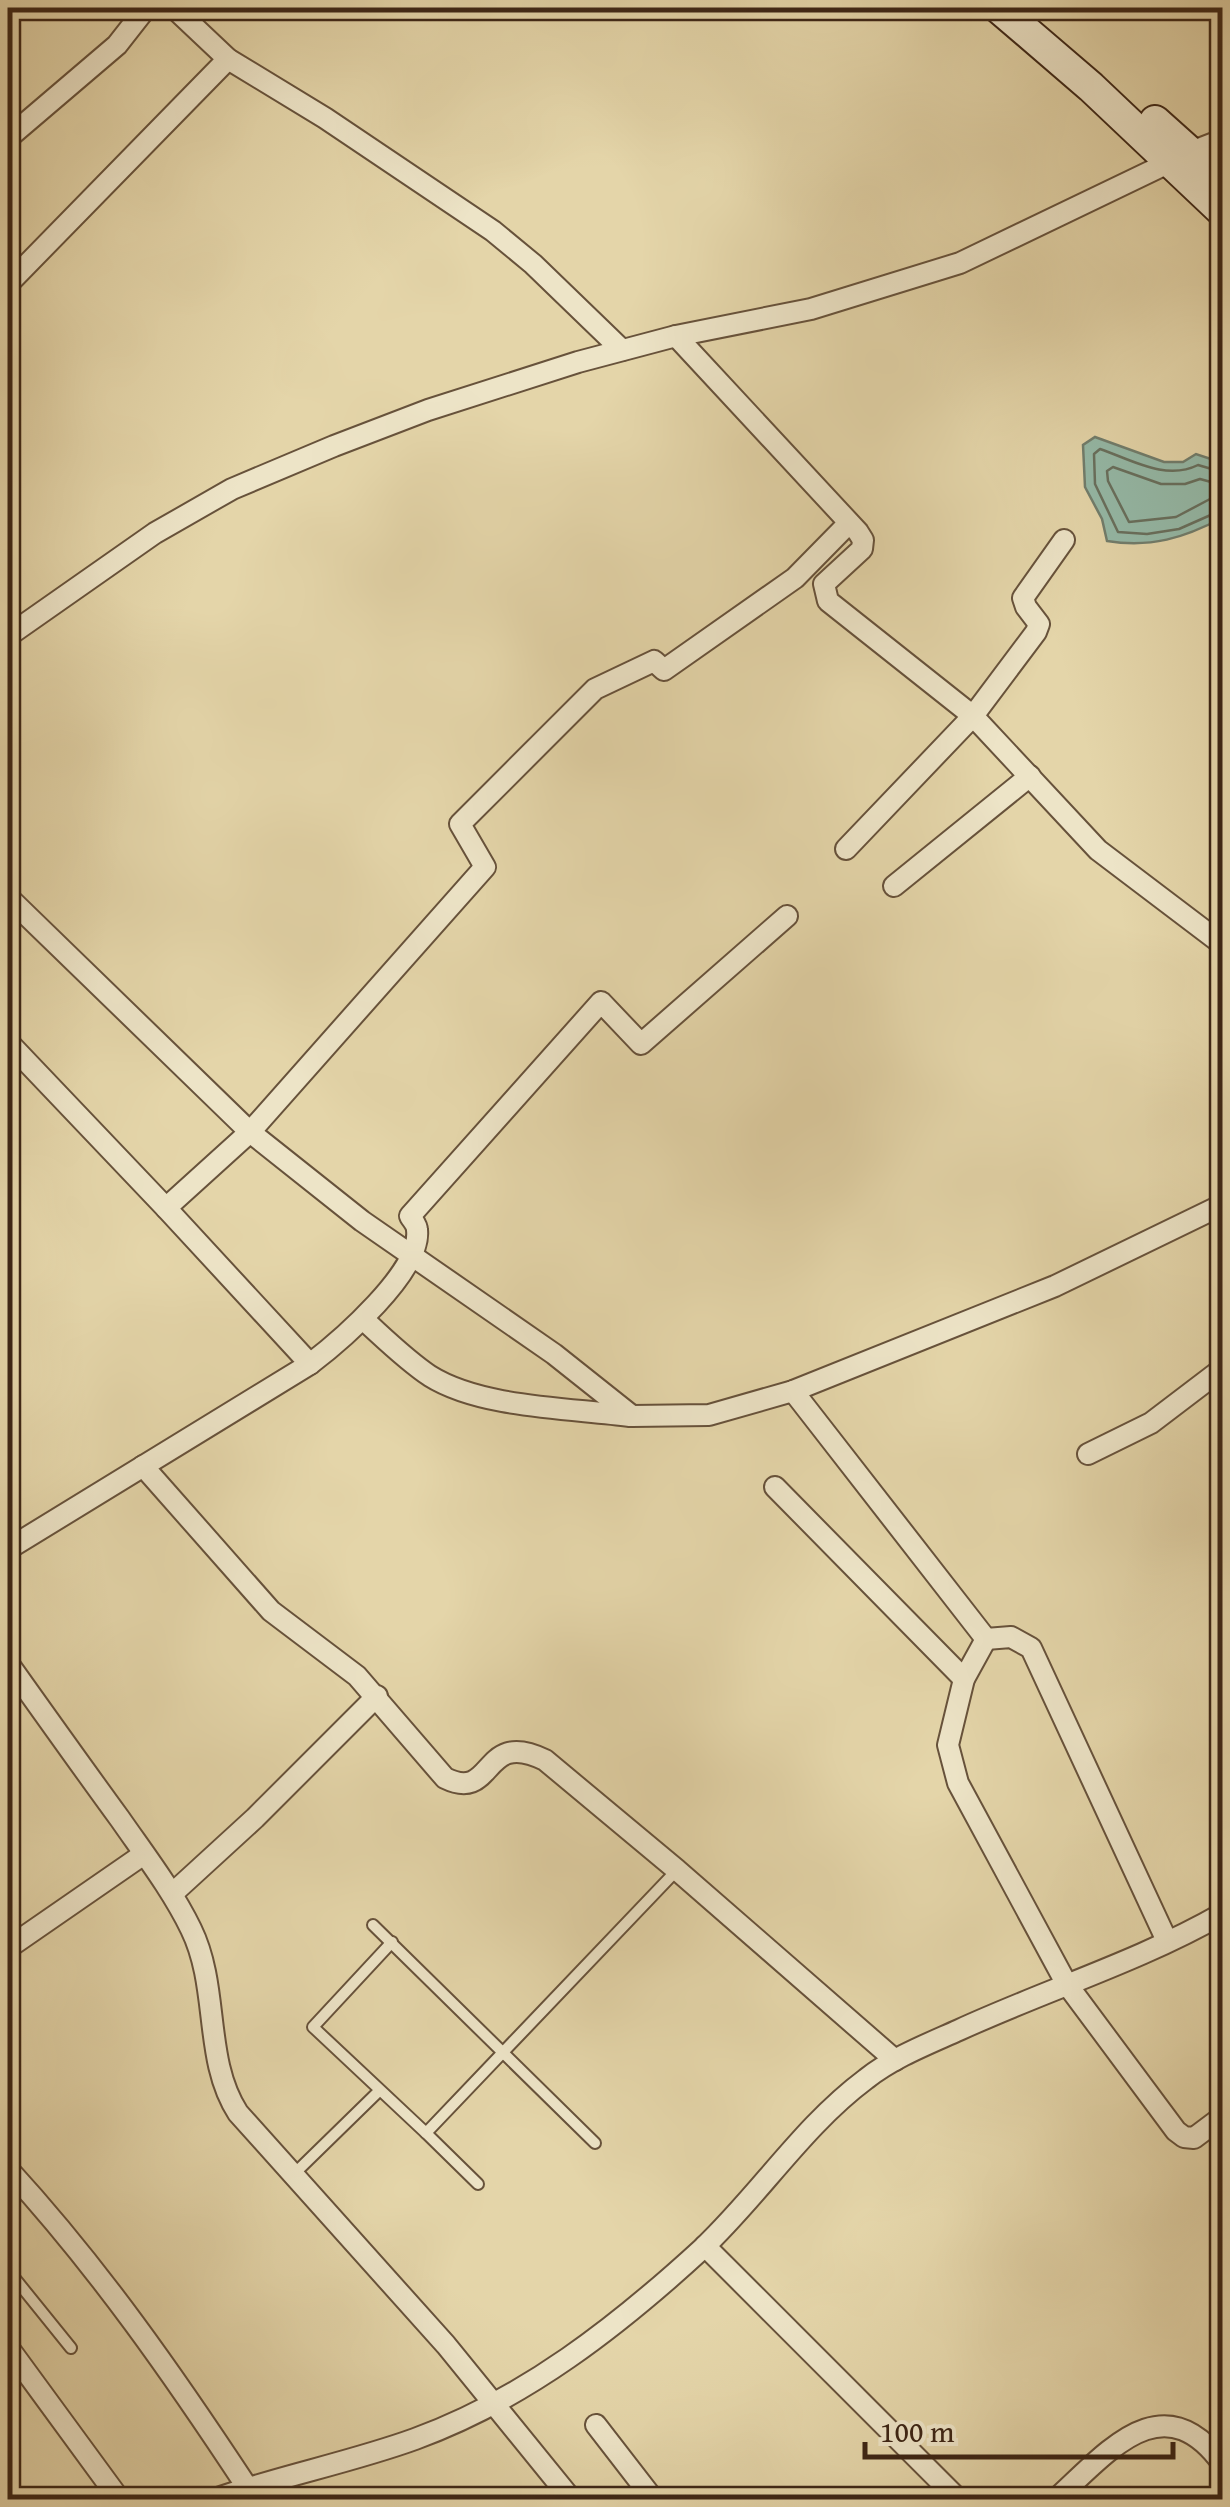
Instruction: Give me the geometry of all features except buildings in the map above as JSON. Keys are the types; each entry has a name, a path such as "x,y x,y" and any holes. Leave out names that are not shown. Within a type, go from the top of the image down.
{"street":[{"path":"8,138 118,45 146,8"},
{"path":"1000,8 1181,157 1222,181"},
{"path":"1024,8 1181,157 1222,211"},
{"path":"177,9 228,59 326,118 493,231 622,350"},
{"path":"8,284 228,59"},
{"path":"8,636 155,533 232,489 428,410 622,350 811,309 960,263 1222,140"},
{"path":"676,336 862,540 862,549 824,584 828,601 973,716 1108,859 1222,944"},
{"path":"166,1208 250,1132 485,867 460,824 595,689 654,661 664,670 795,578 850,523"},
{"path":"846,849 973,716 1039,628 1023,598 1064,540"},
{"path":"894,886 1030,776"},
{"path":"8,897 250,1132 411,1256 554,1354 632,1416"},
{"path":"8,1549 310,1364 364,1320 411,1256 418,1230 410,1216 601,1002 641,1044 787,916"},
{"path":"8,1042 310,1364"},
{"path":"364,1320 408,1360 455,1388 509,1400 632,1416 709,1415 793,1391 1055,1286 1222,1205"},
{"path":"1088,1454 1151,1423 1222,1369"},
{"path":"793,1391 986,1639"},
{"path":"144,1466 271,1611 357,1676 445,1778 466,1784 499,1756 514,1750 528,1751 561,1770 895,2060"},
{"path":"775,1487 964,1680"},
{"path":"986,1639 1012,1637 1031,1648 1167,1941"},
{"path":"986,1639 964,1680 948,1745 958,1783 1066,1984 1176,2131 1194,2138 1222,2117"},
{"path":"8,1663 172,1894 192,1930 205,1964 220,2076 238,2114 496,2404 572,2500"},
{"path":"172,1894 377,1696"},
{"path":"8,1948 144,1854"},
{"path":"212,2500 414,2439 496,2404 565,2362 705,2246 818,2121 866,2079 895,2060 1222,1914"},
{"path":"8,2169 62,2227 180,2385 247,2487"},
{"path":"705,2246 959,2500"},
{"path":"8,2347 120,2500"},
{"path":"596,2426 654,2500"},
{"path":"1055,2500 1124,2439 1154,2426 1193,2432 1222,2462"}],"lane":[{"path":"426,2133 677,1870"},
{"path":"374,1924 595,2143"},
{"path":"392,1942 314,2027 478,2184"},
{"path":"292,2175 379,2091"},
{"path":"9,2274 70,2348"}],"water":[{"path":"1095,437 1164,462 1183,462 1196,454 1220,462 1222,518 1167,540 1107,541 1102,519 1085,487 1083,445"}]}
